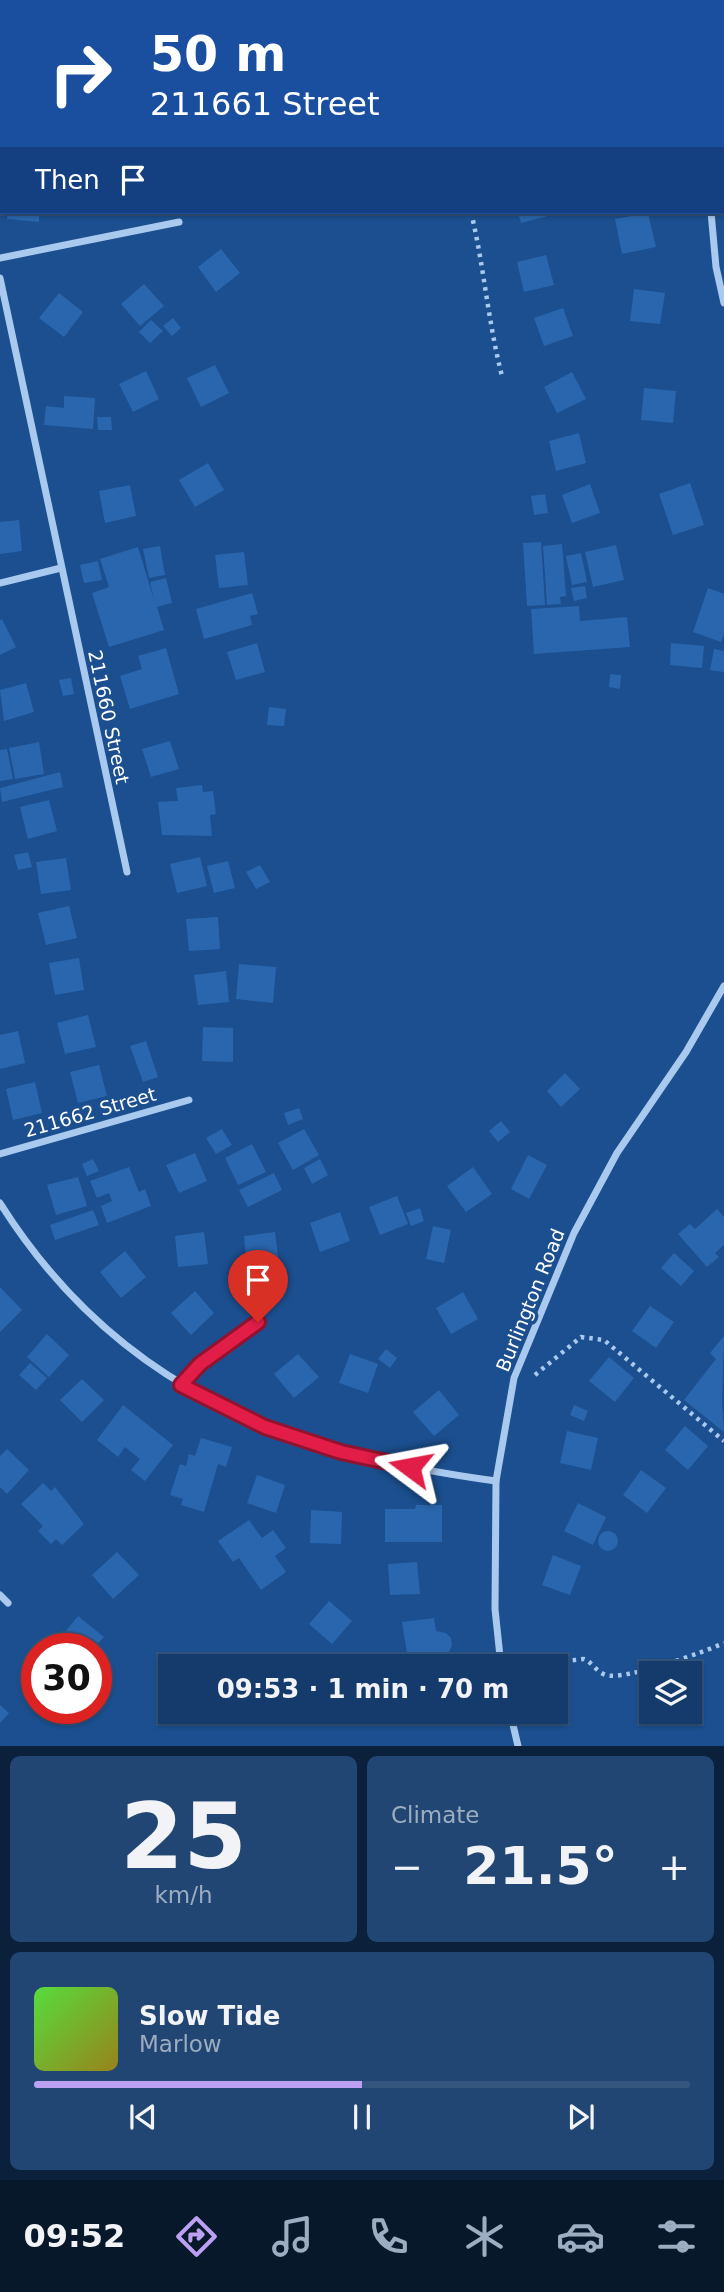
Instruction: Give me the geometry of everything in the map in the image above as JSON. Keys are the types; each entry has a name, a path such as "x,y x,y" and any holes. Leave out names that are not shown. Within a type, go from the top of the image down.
{"street":[{"path":"711,214 716,267 724,303"},
{"path":"0,258 179,222"},
{"name":"211660 Street","path":"0,278 127,872"},
{"path":"0,583 61,568"},
{"name":"Burlington Road","path":"501,1654 495,1609 496,1481 514,1378 573,1233 617,1153 692,1043 724,986"},
{"name":"211662 Street","path":"0,1154 189,1100"},
{"path":"0,1203 21,1236 80,1307 123,1345 181,1385 265,1427 341,1452 432,1473 496,1481"},
{"path":"0,1595 8,1603"},
{"path":"512,1724 517,1746"}],"lane":[{"path":"181,1385 200,1364 258,1322"}],"path":[{"path":"471,214 486,288 490,332 502,376"},
{"path":"514,1378 541,1371 561,1351 581,1338 604,1340 724,1441"},
{"path":"568,1661 584,1659 604,1675 614,1676 648,1669 724,1643"}],"building":[{"path":"8,214 39,214 39,222 7,219"},
{"path":"519,214 552,215 521,223"},
{"path":"648,214 656,247 622,254 615,219"},
{"path":"221,249 240,273 216,292 198,267"},
{"path":"546,255 554,285 524,292 517,262"},
{"path":"144,284 164,306 140,326 121,304"},
{"path":"634,289 665,293 660,324 630,321"},
{"path":"59,293 83,312 64,337 39,318"},
{"path":"563,308 573,336 544,346 534,318"},
{"path":"173,318 181,328 172,336 163,326"},
{"path":"151,320 163,331 150,343 139,332"},
{"path":"215,365 229,393 201,407 187,378"},
{"path":"146,371 159,399 133,412 119,384"},
{"path":"572,372 586,399 557,413 544,387"},
{"path":"644,388 676,391 673,423 641,420"},
{"path":"64,396 95,398 93,429 44,425 46,406 64,408"},
{"path":"97,417 111,417 112,430 98,430"},
{"path":"579,433 586,463 556,471 549,441"},
{"path":"208,463 224,490 195,507 179,480"},
{"path":"690,483 704,525 673,535 659,494"},
{"path":"590,484 600,513 572,523 562,495"},
{"path":"130,485 136,516 105,523 99,491"},
{"path":"545,494 548,513 534,515 531,496"},
{"path":"19,520 22,551 0,554 0,522"},
{"path":"541,542 545,605 527,606 523,543"},
{"path":"562,544 566,596 560,597 561,604 547,605 543,546"},
{"path":"616,545 624,580 593,587 585,552"},
{"path":"160,546 165,575 149,578 143,549"},
{"path":"138,547 154,600 150,582 166,578 172,603 157,607 164,630 109,647 92,593 109,587 100,559"},
{"path":"244,552 248,585 219,588 215,555"},
{"path":"581,553 587,582 572,585 566,556"},
{"path":"98,561 102,580 84,583 80,565"},
{"path":"585,586 587,598 574,601 571,588"},
{"path":"708,588 724,594 724,633 721,642 693,632"},
{"path":"252,593 258,614 250,616 252,625 204,639 196,609"},
{"path":"579,606 580,621 627,617 630,647 534,654 531,609"},
{"path":"2,619 16,647 0,655 0,620"},
{"path":"257,643 265,672 236,680 227,652"},
{"path":"671,643 704,646 702,668 670,665"},
{"path":"166,648 179,694 130,709 120,676 142,669 138,656"},
{"path":"714,649 724,651 724,672 710,670"},
{"path":"610,674 621,675 620,689 609,687"},
{"path":"71,678 74,694 63,696 59,680"},
{"path":"26,683 34,712 4,721 0,690"},
{"path":"269,707 286,709 284,726 267,725"},
{"path":"170,741 179,769 151,777 142,749"},
{"path":"39,742 44,774 15,779 9,748"},
{"path":"7,749 13,779 0,781 0,750"},
{"path":"60,772 63,787 2,802 0,788"},
{"path":"202,785 203,792 213,791 216,814 210,815 212,836 162,835 158,802 178,801 176,788"},
{"path":"49,800 57,831 28,839 20,807"},
{"path":"28,852 32,867 18,870 14,855"},
{"path":"200,857 207,886 177,893 170,864"},
{"path":"66,858 71,890 41,894 36,862"},
{"path":"228,861 235,888 214,893 207,866"},
{"path":"260,865 270,882 256,889 246,872"},
{"path":"69,906 77,938 46,945 38,913"},
{"path":"218,917 220,949 189,951 186,919"},
{"path":"79,958 84,990 55,995 49,963"},
{"path":"239,964 276,967 273,1003 236,999"},
{"path":"226,971 229,1002 198,1005 194,975"},
{"path":"88,1015 96,1047 65,1054 57,1023"},
{"path":"203,1027 233,1028 233,1062 202,1061"},
{"path":"18,1031 25,1063 0,1069 0,1035"},
{"path":"146,1041 158,1077 143,1082 130,1046"},
{"path":"99,1065 107,1096 78,1103 70,1072"},
{"path":"565,1073 580,1089 561,1107 547,1091"},
{"path":"35,1082 42,1113 13,1120 6,1089"},
{"path":"299,1108 303,1119 288,1125 284,1113"},
{"path":"501,1121 510,1132 498,1142 489,1131"},
{"path":"222,1129 232,1145 216,1154 206,1138"},
{"path":"304,1129 319,1155 293,1170 278,1143"},
{"path":"252,1144 266,1172 238,1185 225,1158"},
{"path":"195,1153 207,1181 179,1193 166,1165"},
{"path":"528,1155 547,1165 529,1199 511,1189"},
{"path":"93,1159 99,1171 87,1176 82,1164"},
{"path":"320,1159 328,1175 312,1184 304,1168"},
{"path":"129,1167 139,1192 145,1189 151,1206 107,1223 101,1206 112,1201 109,1193 97,1198 90,1181"},
{"path":"473,1167 492,1194 466,1212 447,1186"},
{"path":"274,1173 282,1190 248,1207 239,1190"},
{"path":"78,1177 87,1206 56,1215 47,1185"},
{"path":"397,1196 408,1224 380,1235 369,1207"},
{"path":"420,1208 424,1221 411,1226 406,1213"},
{"path":"717,1209 724,1217 724,1245 715,1253 719,1257 707,1267 678,1234 690,1224 695,1229"},
{"path":"93,1210 99,1225 55,1240 50,1225"},
{"path":"340,1212 350,1241 320,1252 310,1223"},
{"path":"433,1226 451,1230 444,1263 426,1259"},
{"path":"204,1232 208,1264 178,1267 175,1236"},
{"path":"275,1232 279,1264 247,1267 244,1236"},
{"path":"125,1251 146,1277 121,1298 100,1272"},
{"path":"674,1253 694,1271 681,1286 661,1268"},
{"path":"0,1287 22,1310 0,1332"},
{"path":"195,1291 214,1313 191,1335 171,1313"},
{"path":"463,1292 478,1319 451,1334 436,1308"},
{"path":"650,1306 674,1322 656,1348 632,1331"},
{"path":"47,1334 69,1355 49,1377 27,1357"},
{"path":"724,1336 724,1432 684,1400 716,1359 710,1353"},
{"path":"386,1349 397,1358 390,1368 378,1359"},
{"path":"298,1354 319,1377 294,1398 274,1374"},
{"path":"350,1354 378,1364 368,1393 339,1383"},
{"path":"609,1357 634,1378 615,1402 589,1381"},
{"path":"30,1363 47,1378 36,1390 19,1375"},
{"path":"82,1379 104,1400 82,1422 60,1400"},
{"path":"439,1390 459,1415 434,1436 413,1412"},
{"path":"123,1405 173,1445 145,1481 131,1470 140,1459 125,1447 118,1457 97,1440"},
{"path":"574,1405 588,1411 584,1421 570,1415"},
{"path":"685,1426 708,1446 688,1470 665,1450"},
{"path":"567,1431 598,1438 591,1470 560,1463"},
{"path":"201,1438 232,1447 226,1467 218,1464 204,1512 181,1505 183,1499 170,1495 180,1464 186,1466 189,1454 195,1456"},
{"path":"7,1449 29,1470 7,1494 0,1487 0,1456"},
{"path":"641,1470 666,1488 647,1513 623,1495"},
{"path":"257,1475 285,1485 276,1513 247,1503"},
{"path":"43,1483 51,1491 55,1487 84,1524 62,1545 56,1539 51,1544 38,1531 43,1526 21,1504"},
{"path":"578,1503 606,1517 593,1545 564,1531"},
{"path":"416,1505 442,1505 442,1542 385,1542 385,1509 415,1509"},
{"path":"311,1510 342,1512 341,1544 310,1543"},
{"path":"249,1520 262,1538 273,1530 286,1548 275,1556 286,1572 261,1590 239,1558 233,1562 218,1541"},
{"path":"608,1531 615,1534 618,1541 615,1548 608,1551 601,1548 598,1541 601,1534"},
{"path":"117,1552 139,1575 113,1599 92,1575"},
{"path":"553,1555 581,1566 570,1595 542,1585"},
{"path":"417,1562 420,1594 390,1595 388,1564"},
{"path":"329,1601 352,1621 332,1644 309,1624"},
{"path":"78,1616 99,1633 64,1633"},
{"path":"434,1618 436,1631 446,1633 451,1638 449,1652 407,1654 402,1622"},
{"path":"0,1705 9,1713 0,1723"}],"route":[{"path":"258,1322 200,1364 181,1385 265,1427 341,1452 410,1467"}]}
